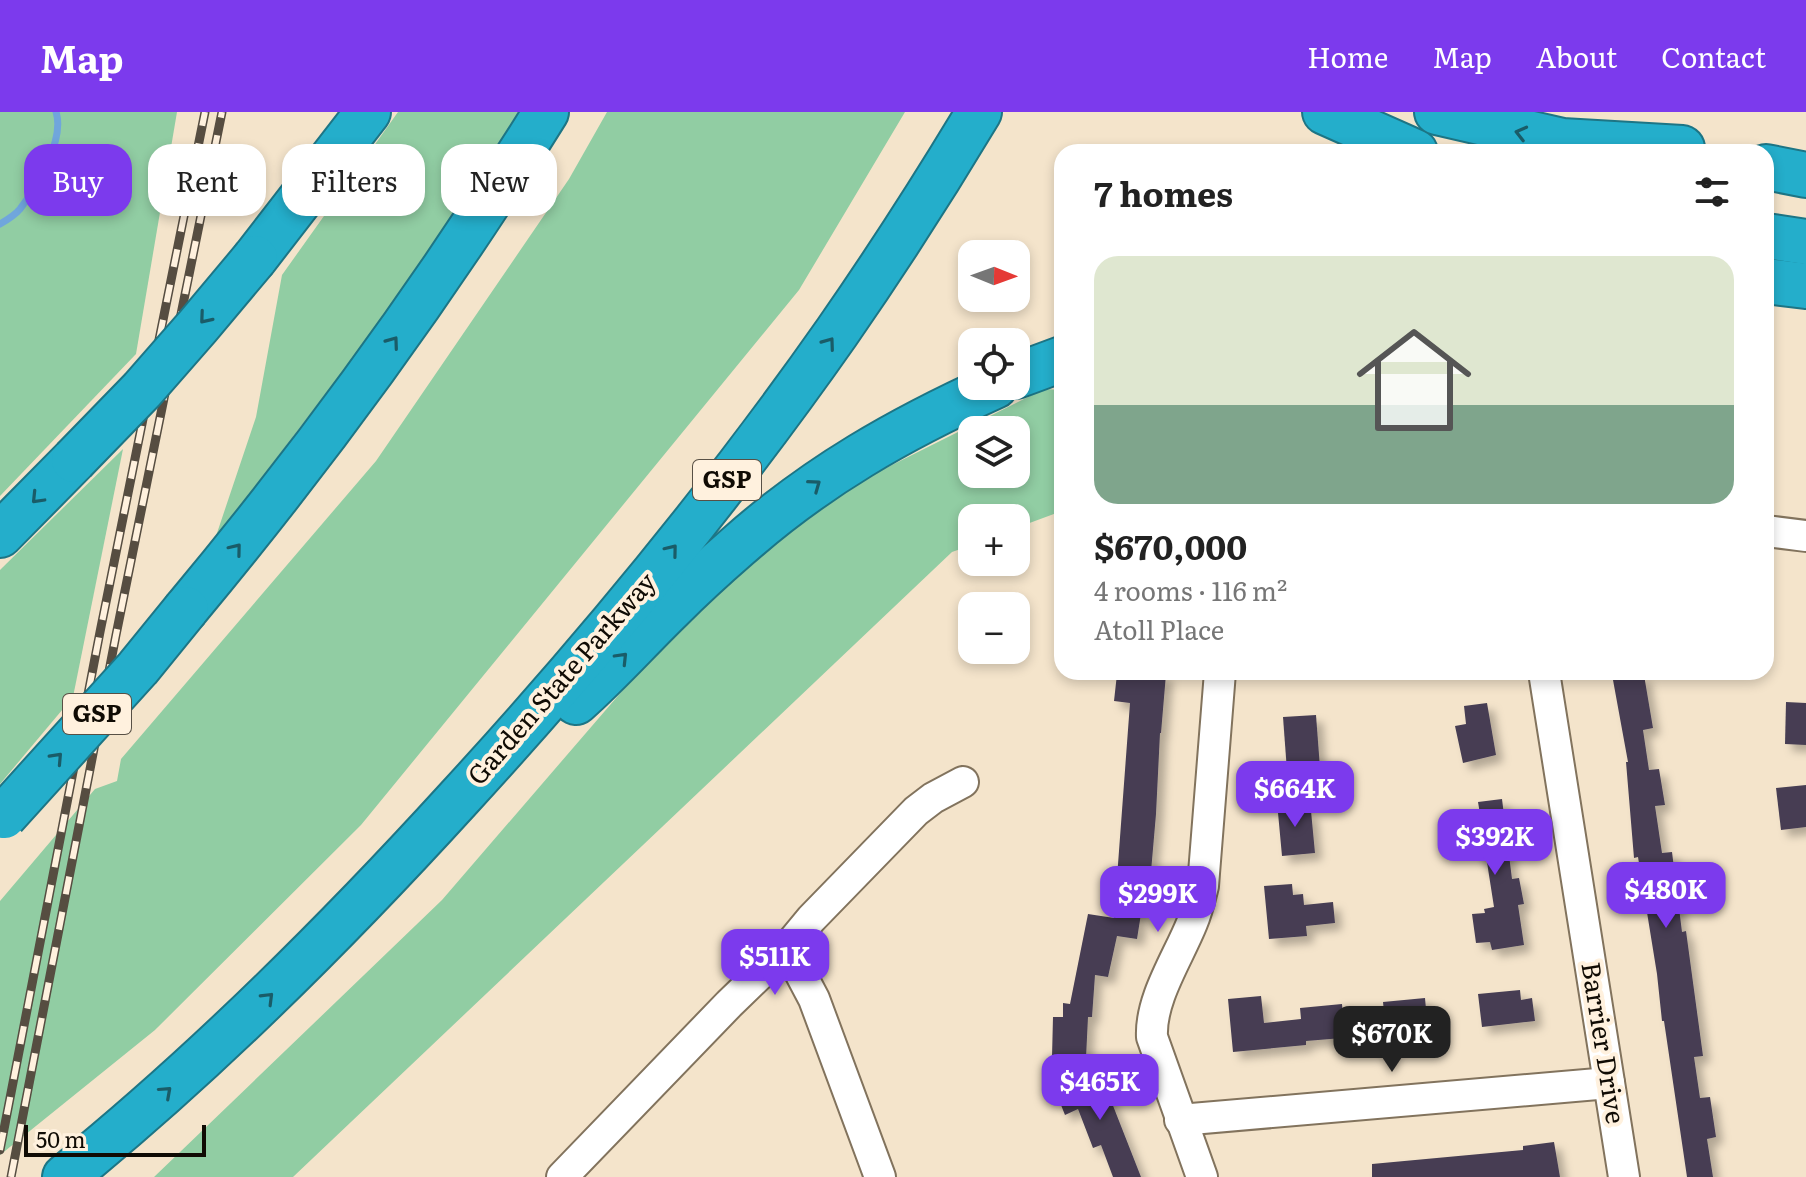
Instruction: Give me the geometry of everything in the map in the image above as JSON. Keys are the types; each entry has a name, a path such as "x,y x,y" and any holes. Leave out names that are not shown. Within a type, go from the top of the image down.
{"highway":[{"path":"0,535 142,390 198,326 368,112"},
{"name":"GSP","path":"2,818 138,668 274,501 348,404 455,253 546,112"},
{"name":"Garden State Parkway","path":"65,1177 120,1133 257,1008 377,887 557,688 729,478 835,335 934,187 979,112"},
{"path":"1325,112 1397,144"},
{"path":"1437,112 1562,141 1605,144"},
{"path":"1600,112 1676,144"},
{"path":"1774,169 1806,175"},
{"path":"1774,237 1806,242"},
{"path":"1774,282 1806,286"},
{"path":"1030,371 1054,362"},
{"path":"438,821 602,679 704,576 784,508 878,444 965,400"}],"street":[{"path":"1774,532 1806,536"},
{"path":"1202,1177 1152,1037 1151,1021 1194,919 1203,886 1219,680"},
{"name":"Barrier Drive","path":"1545,680 1624,1177"},
{"path":"562,1177 787,948 811,919 916,811 963,782"},
{"path":"787,948 814,999 880,1177"},
{"path":"1180,1120 1609,1083"}],"green space":[{"path":"0,112 177,112 172,144 148,144 148,216 159,216 136,354 0,496"},
{"path":"398,112 527,112 509,144 441,144 441,216 461,216 215,539 256,417 282,275 324,216 425,216 425,144 375,144"},
{"path":"607,112 905,112 799,290 361,825 155,1030 0,1155 0,901 95,789 117,781 121,759 376,461 544,216 557,216 557,197"},
{"path":"1044,389 1054,390 1054,514 1030,523 1030,504 958,504 958,550 952,552 293,1177 154,1177 442,900 729,567 832,495 958,432 958,488 1030,488 1030,416 990,416 1022,400 1030,400 1030,396"},
{"path":"123,449 73,697 0,784 0,570"}],"building":[{"path":"1116,680 1165,680 1149,895 1144,895 1137,939 1117,936 1108,977 1095,975 1092,1017 1088,1017 1086,1058 1052,1057 1053,1017 1063,1017 1063,1003 1070,1004 1088,914 1114,918 1130,703 1114,701"},
{"path":"1613,680 1645,680 1653,728 1643,730 1649,770 1659,769 1665,805 1655,806 1662,853 1672,852 1682,932 1686,931 1703,1056 1694,1057 1700,1098 1710,1097 1716,1137 1707,1139 1713,1177 1687,1177 1638,857 1634,858 1628,762"},
{"path":"1786,702 1806,703 1806,745 1785,744"},
{"path":"1487,703 1496,755 1463,763 1455,726 1466,724 1464,706"},
{"path":"1316,715 1320,768 1287,771 1283,717"},
{"path":"1806,785 1806,827 1781,830 1776,788"},
{"path":"1502,799 1512,879 1519,878 1524,904 1518,905 1524,945 1492,950 1490,942 1476,943 1472,914 1485,913 1484,909 1494,907 1486,856 1477,858 1475,843 1462,845 1459,820 1480,814 1478,802"},
{"path":"1300,800 1301,811 1311,811 1315,853 1282,856 1277,802"},
{"path":"1292,884 1293,895 1303,894 1304,905 1333,902 1335,923 1306,926 1307,936 1269,939 1264,886"},
{"path":"1520,990 1521,1000 1532,998 1535,1021 1482,1027 1478,994"},
{"path":"1261,996 1264,1023 1301,1019 1300,1008 1342,1004 1343,1017 1384,1012 1383,1002 1425,998 1428,1031 1306,1041 1306,1045 1233,1052 1228,999"},
{"path":"1102,1072 1141,1177 1113,1177 1101,1145 1093,1148 1078,1109 1065,1115 1055,1090"},
{"path":"1554,1142 1560,1177 1372,1177 1372,1164 1523,1150 1523,1146"}],"waterway":[{"path":"0,224 20,209 41,176 57,135 56,112"}],"railway":[{"path":"0,1150 205,112"},
{"path":"11,1177 222,112"}]}
